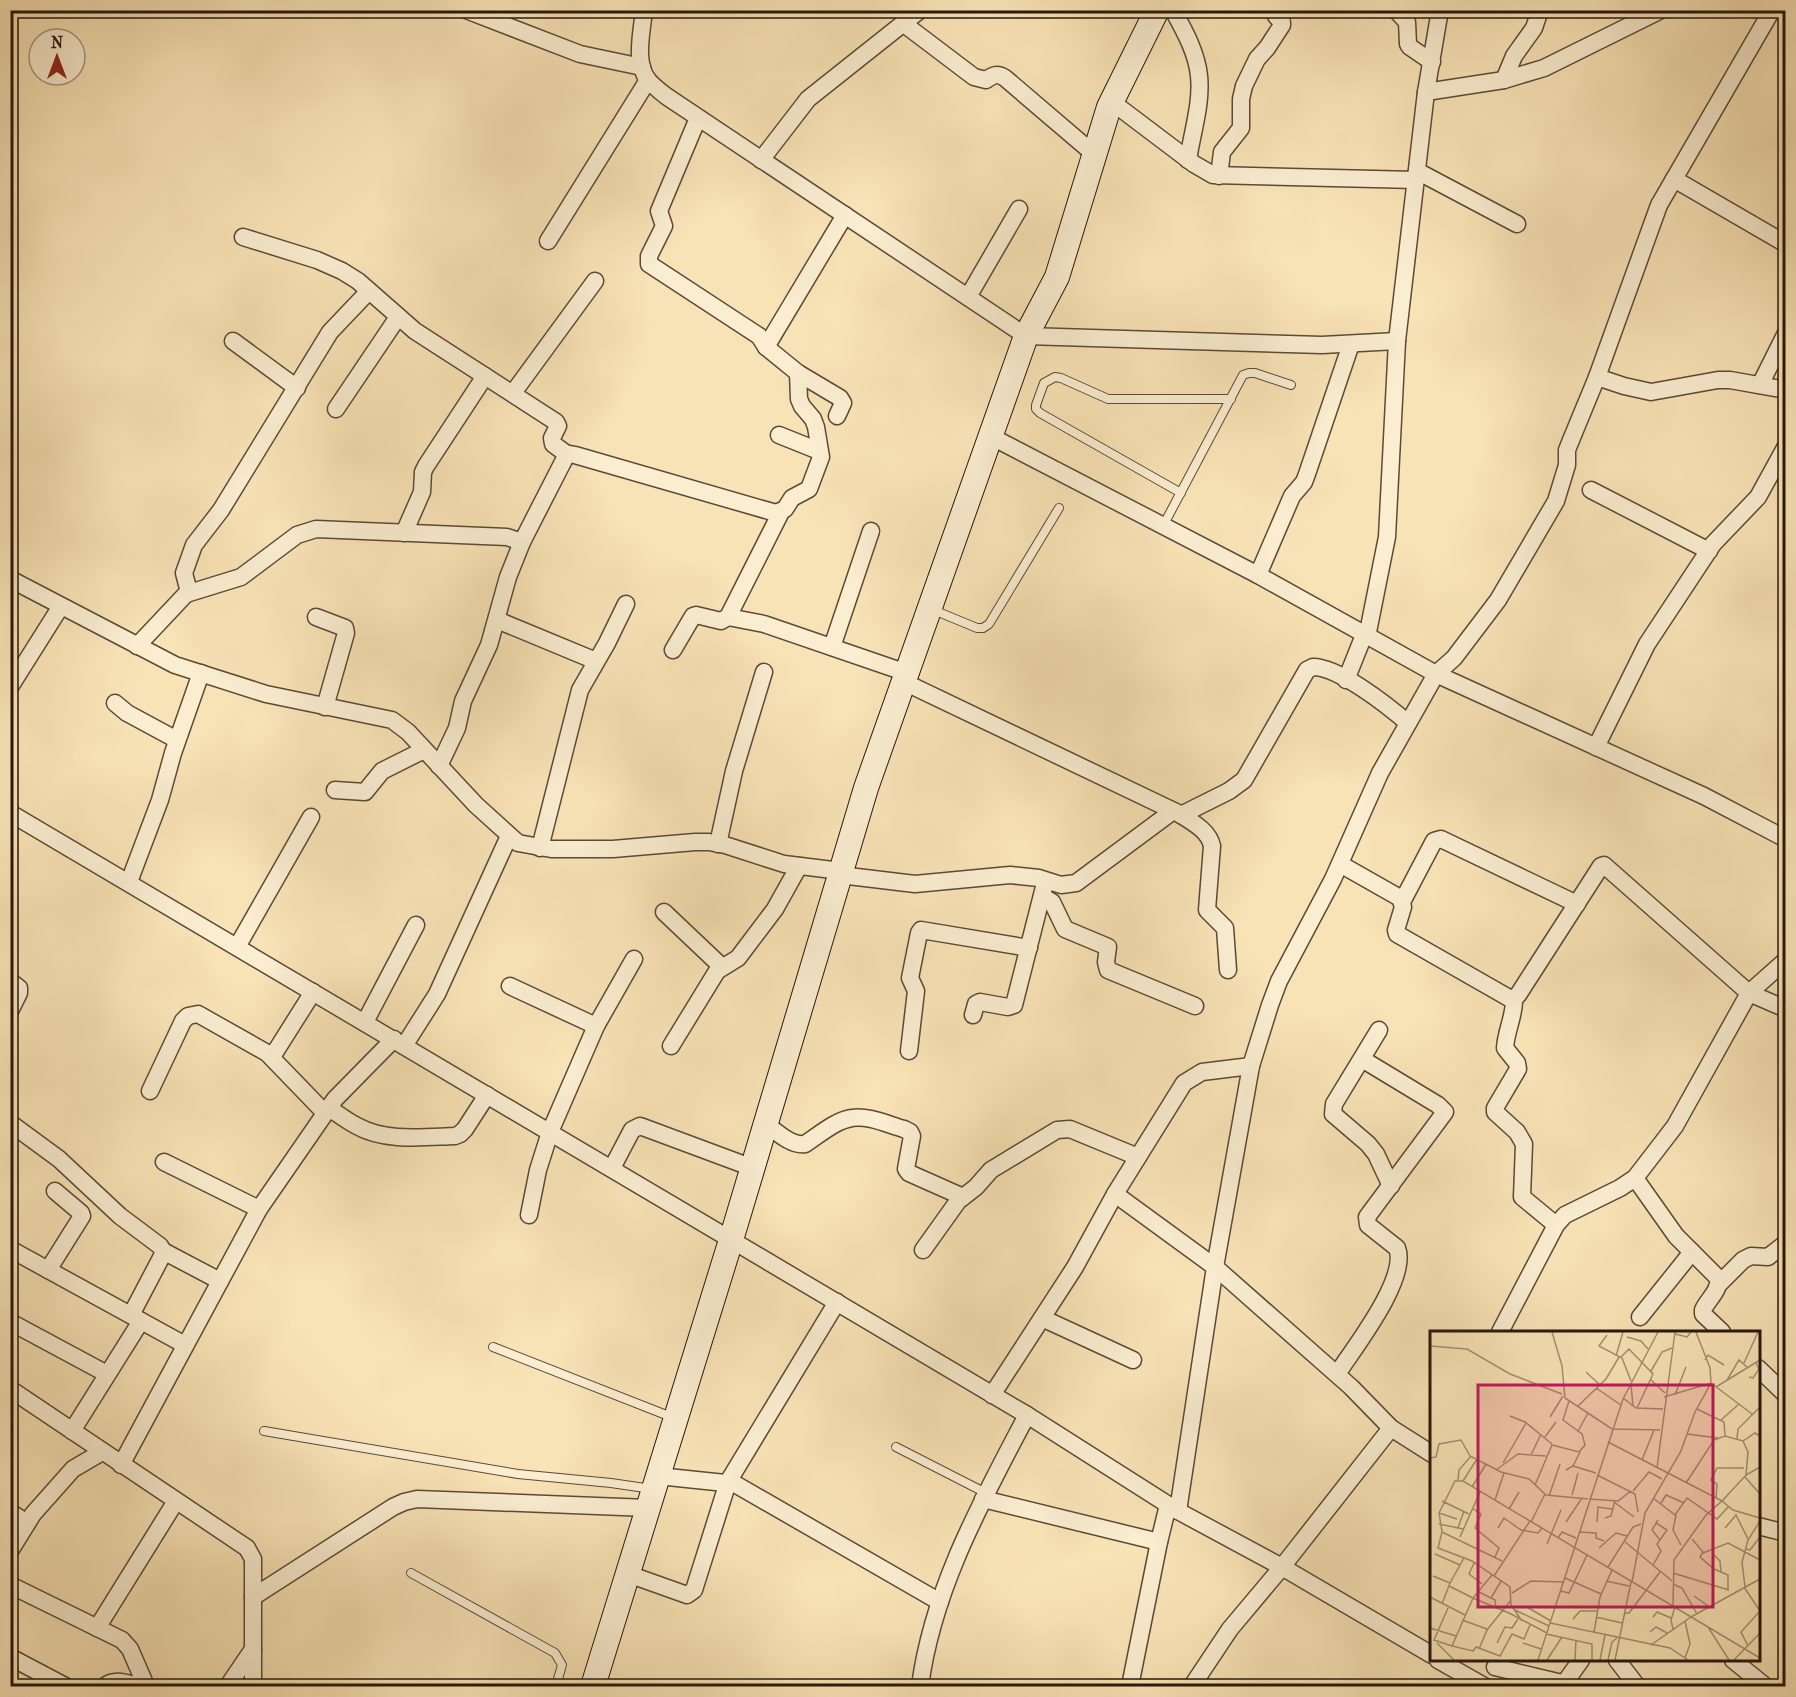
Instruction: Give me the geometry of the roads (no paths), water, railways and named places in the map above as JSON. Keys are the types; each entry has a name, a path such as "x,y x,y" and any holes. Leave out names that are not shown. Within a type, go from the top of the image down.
{"main road":[{"path":"593,1686 753,1168 866,788 1026,336 1057,277 1112,102 1157,10"}],"street":[{"path":"466,10 580,54 645,74 666,96 1026,336 1322,345 1397,341"},
{"path":"548,241 645,74 640,54 644,10"},
{"path":"761,160 808,99 920,10"},
{"path":"1173,10 1191,48 1200,77 1188,160"},
{"path":"1219,176 1222,152 1241,128 1241,99 1244,86 1257,59 1282,25 1276,16 1277,10"},
{"path":"1396,10 1409,27 1408,44 1410,47 1432,62"},
{"path":"1346,680 1366,636 1387,537 1397,341 1426,92 1440,10"},
{"path":"1504,80 1514,56 1534,27 1540,10"},
{"path":"1426,92 1504,80 1544,68 1661,10"},
{"path":"1130,1686 1159,1542 1173,1508 1251,1066 1279,981 1340,864 1380,773 1436,674 1454,658 1498,600 1556,501 1567,465 1567,450 1597,377 1659,205 1772,10"},
{"path":"904,24 974,77 986,80 999,75 1005,78 1094,154"},
{"path":"1112,102 1205,172 1219,176 1417,175 1517,224"},
{"path":"698,118 659,211 664,226 649,256 649,264 759,336 766,347 798,373 840,398 843,403 837,416"},
{"path":"1674,179 1785,244"},
{"path":"968,297 1019,209"},
{"path":"766,347 845,215"},
{"path":"243,237 317,260 358,281 415,331 558,423 552,441 568,455 776,513 781,512"},
{"path":"513,393 594,281"},
{"path":"189,592 184,573 190,551 221,510 335,327 369,291"},
{"path":"336,409 398,317"},
{"path":"1760,385 1785,333"},
{"path":"234,341 297,388"},
{"path":"1258,576 1292,496 1304,482 1351,344"},
{"path":"673,650 693,616 721,621 728,617 781,512 792,498 809,489 820,460 816,427 799,399 798,373"},
{"path":"404,533 422,492 423,472 426,466 485,376"},
{"path":"1597,377 1651,392 1718,380 1785,390"},
{"path":"779,435 819,451"},
{"path":"990,436 1258,576 1436,674 1704,796 1785,839"},
{"path":"1596,747 1647,644 1709,551 1758,497 1785,446"},
{"path":"439,766 454,737 463,701 489,645 502,593 522,542 563,460 568,455"},
{"path":"1591,490 1709,551"},
{"path":"137,646 179,599 189,592 241,577 305,531 316,529 507,537 522,542"},
{"path":"832,647 872,531"},
{"path":"10,579 175,665 266,694 392,720 408,732 439,766 518,843 540,848 613,849 695,842 718,844 777,862 915,884 1024,875 1044,888 1065,929 1108,947 1106,962 1108,970 1195,1006"},
{"path":"540,848 580,690 626,604"},
{"path":"10,687 61,606"},
{"path":"316,617 345,628 346,633 325,707"},
{"path":"728,617 764,624 832,647 905,677 1177,813 1204,831 1211,840 1212,851 1207,910 1225,928 1228,970"},
{"path":"497,620 596,661"},
{"path":"1044,888 1077,883 1177,813 1229,791 1244,780 1307,670 1319,667 1346,680 1377,697 1408,723"},
{"path":"718,844 734,771 764,672"},
{"path":"129,882 160,800 177,740 201,673"},
{"path":"115,703 177,740"},
{"path":"335,790 365,792 382,771 424,750"},
{"path":"237,947 311,817"},
{"path":"12,818 129,882 612,1168 1027,1415 1173,1508 1282,1567 1430,1654"},
{"path":"121,1465 259,1209 327,1110 399,1042 438,994 509,836"},
{"path":"1402,902 1434,841 1442,839 1577,904"},
{"path":"1340,864 1400,898 1403,907 1395,930 1397,934 1504,996 1514,998"},
{"path":"671,1046 721,966 738,958 775,909 799,866"},
{"path":"1556,1225 1522,1197 1524,1144 1517,1132 1495,1112 1518,1069 1517,1063 1505,1047 1514,1010 1514,998 1523,988 1601,866 1606,866 1749,993 1785,1009"},
{"path":"973,1015 976,1004 980,1002 1008,1007 1014,1005 1044,888"},
{"path":"663,912 721,966"},
{"path":"365,1022 416,925"},
{"path":"909,1052 916,991 910,978 921,930 1029,948"},
{"path":"530,1215 538,1170 550,1132 596,1026 634,959"},
{"path":"1501,1331 1556,1225 1570,1212 1620,1188 1635,1178 1675,1126 1749,993 1785,960"},
{"path":"10,981 19,988 19,993 10,1011"},
{"path":"510,986 596,1026"},
{"path":"272,1057 313,992"},
{"path":"150,1091 183,1021 192,1014 198,1014 272,1057 327,1110 357,1127 384,1135 455,1136 465,1129 488,1095"},
{"path":"1379,1030 1332,1110 1333,1114 1368,1144 1376,1154 1390,1186"},
{"path":"1337,1374 1395,1280 1399,1253 1397,1248 1366,1221 1445,1112 1438,1105 1362,1059"},
{"path":"992,1395 1075,1267 1115,1194 1184,1083 1202,1072 1251,1066"},
{"path":"766,1124 793,1143 799,1144 806,1144 844,1120 852,1118 862,1118 904,1129 912,1136 906,1169 909,1173 963,1197"},
{"path":"10,1123 59,1159 120,1216 160,1246 163,1251 220,1281"},
{"path":"612,1168 632,1130 640,1126 753,1168"},
{"path":"923,1250 963,1197 995,1167 1057,1130 1070,1129 1138,1157"},
{"path":"164,1162 259,1209"},
{"path":"1635,1178 1672,1231 1718,1278 1720,1283"},
{"path":"48,1270 82,1216 55,1191"},
{"path":"1115,1194 1215,1267 1337,1374 1391,1428 1430,1453"},
{"path":"1721,1331 1703,1314 1703,1310 1720,1283 1743,1260 1751,1256 1768,1257 1785,1243"},
{"path":"10,1250 185,1345"},
{"path":"72,1431 107,1374 136,1318 163,1251"},
{"path":"1640,1317 1692,1252"},
{"path":"628,1574 687,1595 692,1593 728,1482 837,1302"},
{"path":"1042,1318 1133,1360"},
{"path":"14,1324 107,1374"},
{"path":"1760,1370 1785,1395"},
{"path":"10,1389 247,1548 253,1559 253,1686"},
{"path":"920,1686 931,1627 957,1555 1027,1415"},
{"path":"1192,1686 1230,1629 1282,1567 1391,1428"},
{"path":"10,1551 33,1514 73,1469 102,1452"},
{"path":"253,1597 404,1502 417,1499 653,1491 728,1482 745,1489 940,1602"},
{"path":"985,1496 1159,1542"},
{"path":"97,1628 176,1501"},
{"path":"10,1512 27,1523"},
{"path":"1760,1527 1785,1533"},
{"path":"10,1585 126,1644 146,1686"},
{"path":"228,1686 253,1649"},
{"path":"12,1660 65,1686"},
{"path":"1441,1661 1484,1686"},
{"path":"1492,1686 1495,1663 1562,1683 1566,1681 1580,1661"},
{"path":"1618,1661 1637,1686"},
{"path":"1735,1661 1765,1686"},
{"path":"105,1686 117,1681 138,1686"}],"lane":[{"path":"1163,526 1243,375 1249,373 1291,385"},
{"path":"1181,492 1040,413 1036,405 1044,383 1055,377 1061,378 1108,399 1231,399"},
{"path":"929,609 977,628 983,628 989,624 1059,508"},
{"path":"493,1347 676,1419"},
{"path":"264,1431 518,1474 628,1485 653,1491"},
{"path":"896,1447 985,1496"},
{"path":"411,1573 555,1653 562,1665 556,1686"}]}
